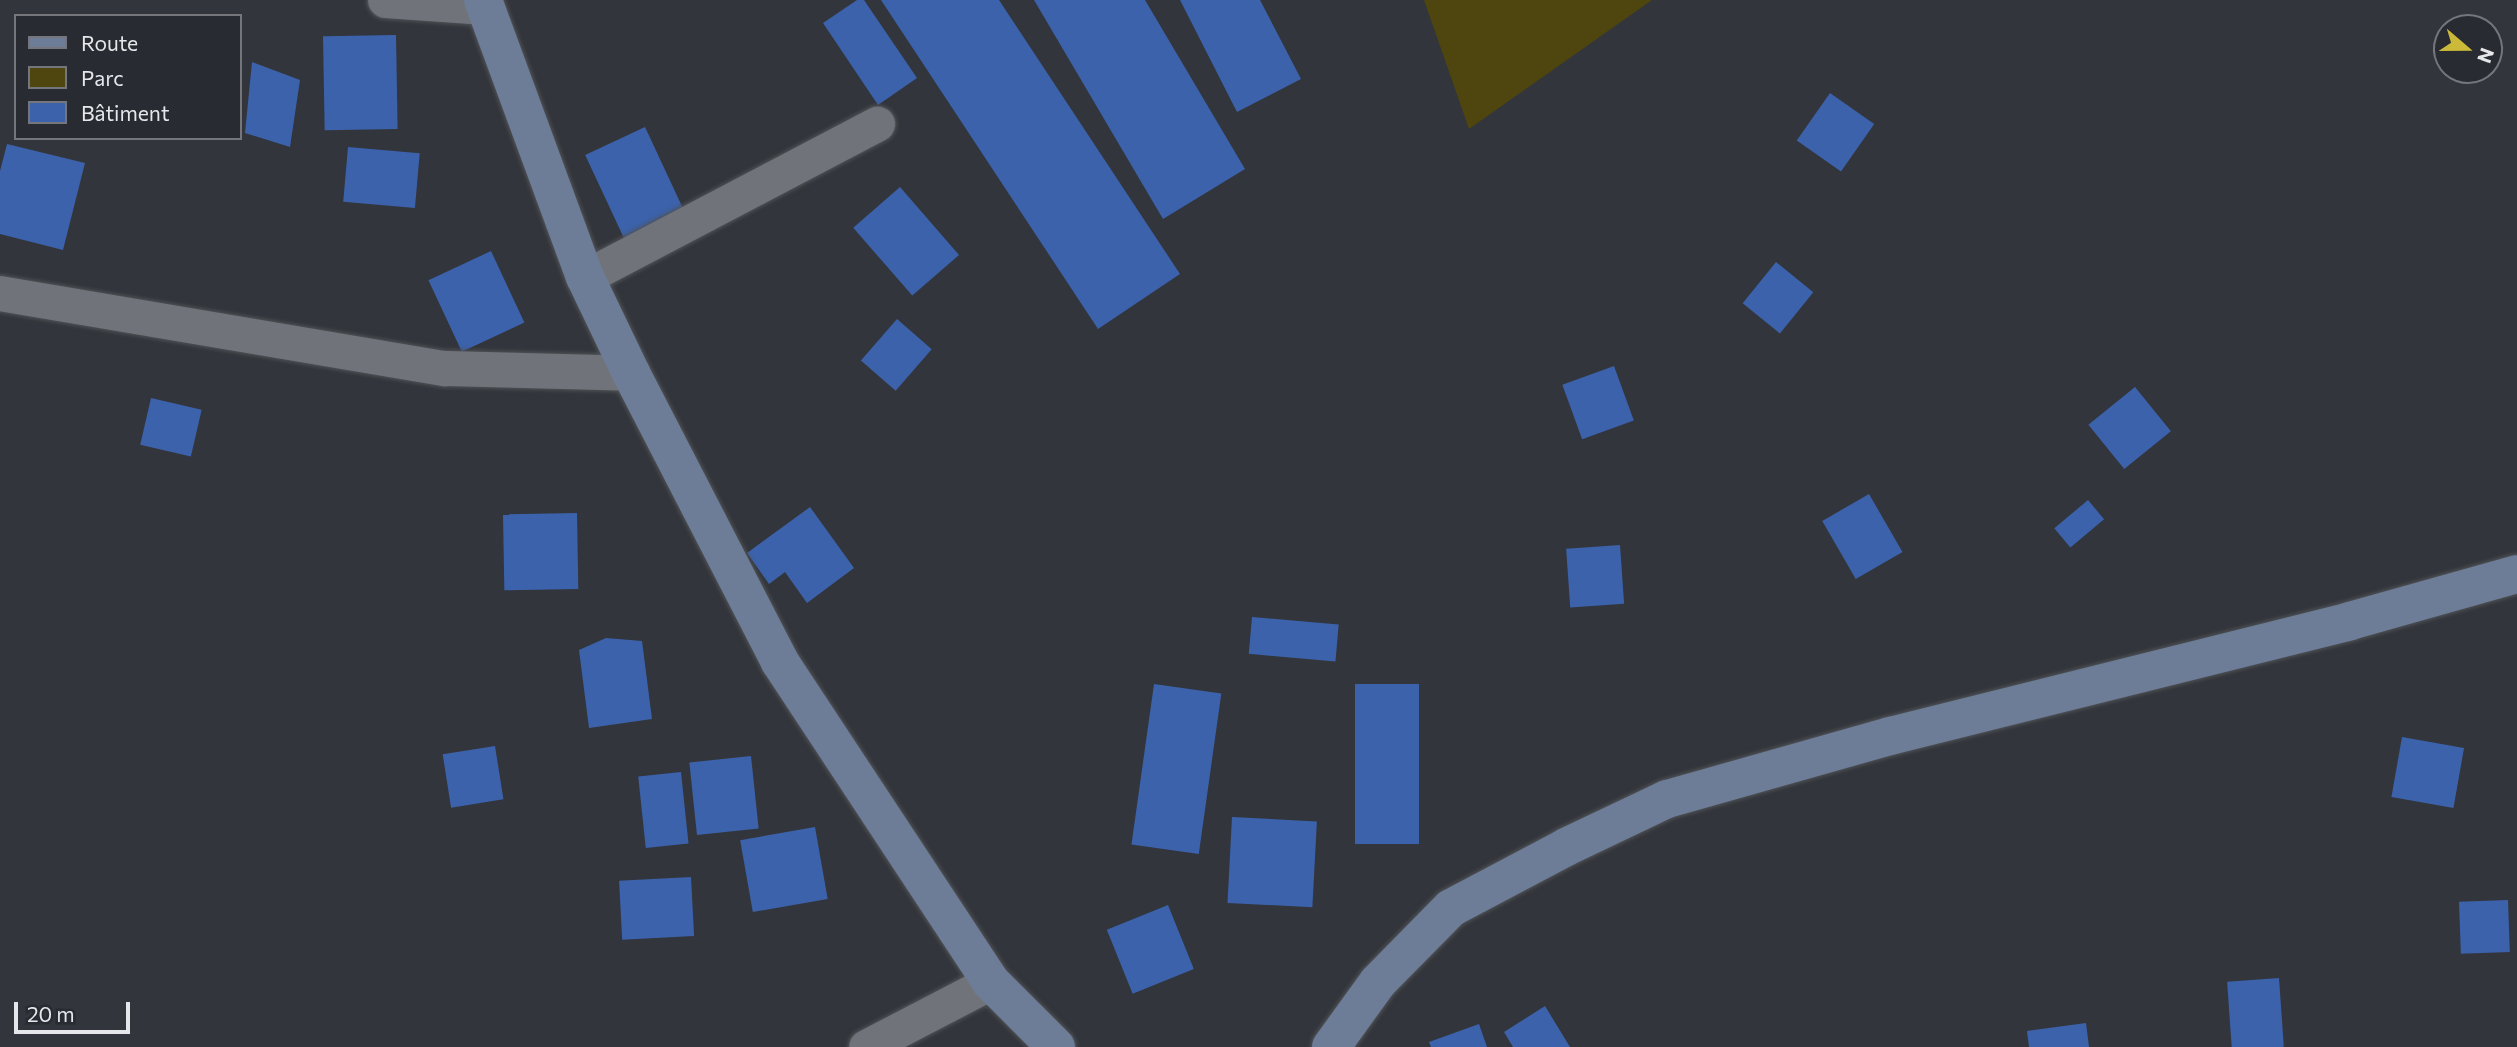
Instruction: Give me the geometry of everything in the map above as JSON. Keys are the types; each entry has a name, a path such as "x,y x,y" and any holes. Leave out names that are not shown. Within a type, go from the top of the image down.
{"street":[{"path":"385,0 485,4 585,277 631,373 780,662 990,982 1056,1047"},
{"path":"585,277 877,124"},
{"path":"0,293 445,368 631,373"},
{"path":"1331,1047 1378,982 1451,908 1566,847 1667,799 1890,736 2350,621 2517,573"},
{"path":"866,1047 990,982"}],"green space":[{"path":"1424,0 1652,0 1469,129"}],"building":[{"path":"857,0 864,0 917,78 878,105 823,23"},
{"path":"881,0 999,0 1180,274 1098,329"},
{"path":"1034,0 1145,0 1245,169 1163,219"},
{"path":"1180,0 1260,0 1301,79 1237,112"},
{"path":"396,35 398,129 325,130 323,36"},
{"path":"252,62 300,80 290,147 245,133"},
{"path":"1830,93 1874,124 1841,171 1797,141"},
{"path":"645,127 684,211 624,239 585,155"},
{"path":"7,144 85,163 63,250 0,234 0,171"},
{"path":"348,147 420,153 415,208 343,202"},
{"path":"900,187 959,255 912,296 853,228"},
{"path":"491,251 524,323 462,352 428,280"},
{"path":"1776,262 1813,292 1780,333 1743,303"},
{"path":"897,319 932,349 896,391 861,361"},
{"path":"1614,366 1634,421 1582,439 1562,385"},
{"path":"2135,387 2171,431 2124,469 2088,425"},
{"path":"151,398 202,410 191,456 140,445"},
{"path":"1869,494 1902,552 1856,579 1822,521"},
{"path":"2088,500 2104,519 2070,547 2054,528"},
{"path":"810,507 854,568 807,603 785,572 769,584 747,553"},
{"path":"577,513 578,589 504,590 503,514"},
{"path":"1620,545 1624,604 1570,608 1566,549"},
{"path":"1252,617 1339,625 1335,661 1249,654"},
{"path":"606,638 642,641 652,719 589,728 579,650"},
{"path":"1154,684 1221,693 1199,854 1131,844"},
{"path":"1355,684 1419,684 1419,844 1355,844"},
{"path":"2402,737 2464,748 2453,808 2391,797"},
{"path":"495,746 503,799 451,808 443,754"},
{"path":"751,756 759,829 697,835 689,762"},
{"path":"681,772 689,844 646,848 638,776"},
{"path":"1232,817 1317,821 1312,907 1227,903"},
{"path":"815,827 828,899 753,912 740,840"},
{"path":"691,877 694,936 622,940 619,881"},
{"path":"2508,900 2510,952 2461,954 2459,902"},
{"path":"1168,905 1194,969 1133,994 1107,930"},
{"path":"2279,978 2284,1047 2232,1047 2227,982"},
{"path":"1545,1006 1570,1047 1513,1047 1504,1032"},
{"path":"2086,1023 2089,1047 2029,1047 2027,1031"},
{"path":"1479,1024 1487,1047 1431,1047 1429,1042"}]}
